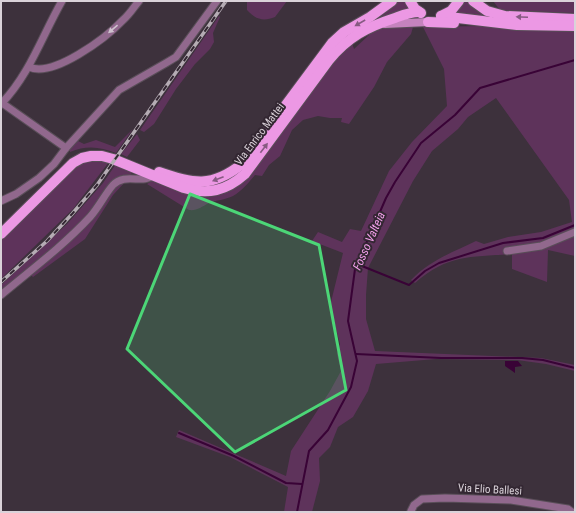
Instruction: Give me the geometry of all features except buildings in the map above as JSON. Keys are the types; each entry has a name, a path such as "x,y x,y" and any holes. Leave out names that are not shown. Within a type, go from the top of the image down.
{"main road":[{"name":"Via Enrico Mattei","path":"1,229 69,160 80,154 96,152 194,182 210,182 229,174 242,164 332,43 344,32 370,17 392,1"},
{"path":"410,1 428,16 517,25"},
{"path":"376,25 416,22 428,16 451,11 458,1"},
{"path":"473,1 487,11 505,16 575,18"},
{"name":"Via Enrico Mattei","path":"1,234 67,167 82,158 91,156 102,156 195,191 214,191 232,184 244,174 340,46 364,30 376,25 412,12 428,16 517,25 575,26"}],"street":[{"path":"62,1 29,67 16,86 1,103 66,148"},
{"path":"29,67 34,69 44,69 74,58 124,20 139,1"},
{"path":"1,201 16,194 39,178 54,164 66,148 119,90 176,57 217,1"},
{"path":"1,295 72,236 92,215 114,184 119,180 127,178 146,179 153,175"},
{"path":"508,250 541,246 575,232"},
{"name":"Via Elio Ballesi","path":"411,512 414,505 422,498 445,498 511,500 568,509 572,512"}],"highlighted area":[{"path":"190,194 319,245 346,390 235,452 127,349"}],"shaded area":[{"path":"247,1 287,1 275,17 271,19 260,19 253,16 247,10"},
{"path":"398,1 405,1 409,10 369,22 384,14"},
{"path":"463,1 466,1 480,12 500,19 455,14"},
{"path":"493,1 575,1 575,13 500,10"},
{"path":"219,16 220,17 213,33 214,42 210,49 195,64 176,89 154,124 144,132 140,130"},
{"path":"379,27 413,27 411,34 387,62 374,87 349,124 341,122 342,118 318,116 303,120 292,130 280,156 269,165 262,176 255,175 233,196 212,202 197,209 189,210 147,184 155,179 181,191 203,197 224,193 236,187 249,177 335,59 352,43 354,49 369,35 365,33"},
{"path":"423,27 575,27 575,256 548,250 547,282 512,269 512,254 460,259 438,267 415,283 411,280 433,262 476,241 484,244 508,237 541,232 572,222 569,200 496,98 468,117 458,129 432,151 413,181 368,268 366,319 375,351 541,358 575,365 575,371 546,364 517,360 436,359 376,364 368,391 353,417 338,427 330,447 319,458 320,481 312,512 284,512 288,487 230,457 176,437 179,430 286,476 291,451 330,391 341,371 337,354 340,344 330,306 343,253 312,241 318,232 342,242 350,229 361,231 389,171 412,142 447,106 444,69"},
{"path":"133,129 116,153 104,149 93,148 82,148 70,152 70,148 78,141 84,144 96,140 115,147"},
{"path":"137,134 140,140 127,157 121,154"},
{"path":"92,159 109,162 73,209 1,279 1,239 75,164"},
{"path":"116,164 134,171 129,176 124,177 70,235 2,291 1,285 67,224 103,183"},
{"path":"126,181 113,195 85,239 33,277 30,274 118,184"},
{"path":"505,361 518,361 522,366 515,367 515,373 505,366"}],"waterway":[{"name":"Fosso Valteia","path":"297,512 309,451 328,430 351,387 357,361 348,321 355,269 386,198 395,182 421,143 455,115 480,88 575,60"},
{"path":"357,264 409,285 425,271 439,263 503,243 543,238 575,225"},
{"path":"356,354 441,358 522,358 543,360 575,368"},
{"path":"179,433 234,456 286,483 302,484"}],"railway":[{"path":"1,282 47,241 97,185 226,1"}]}
